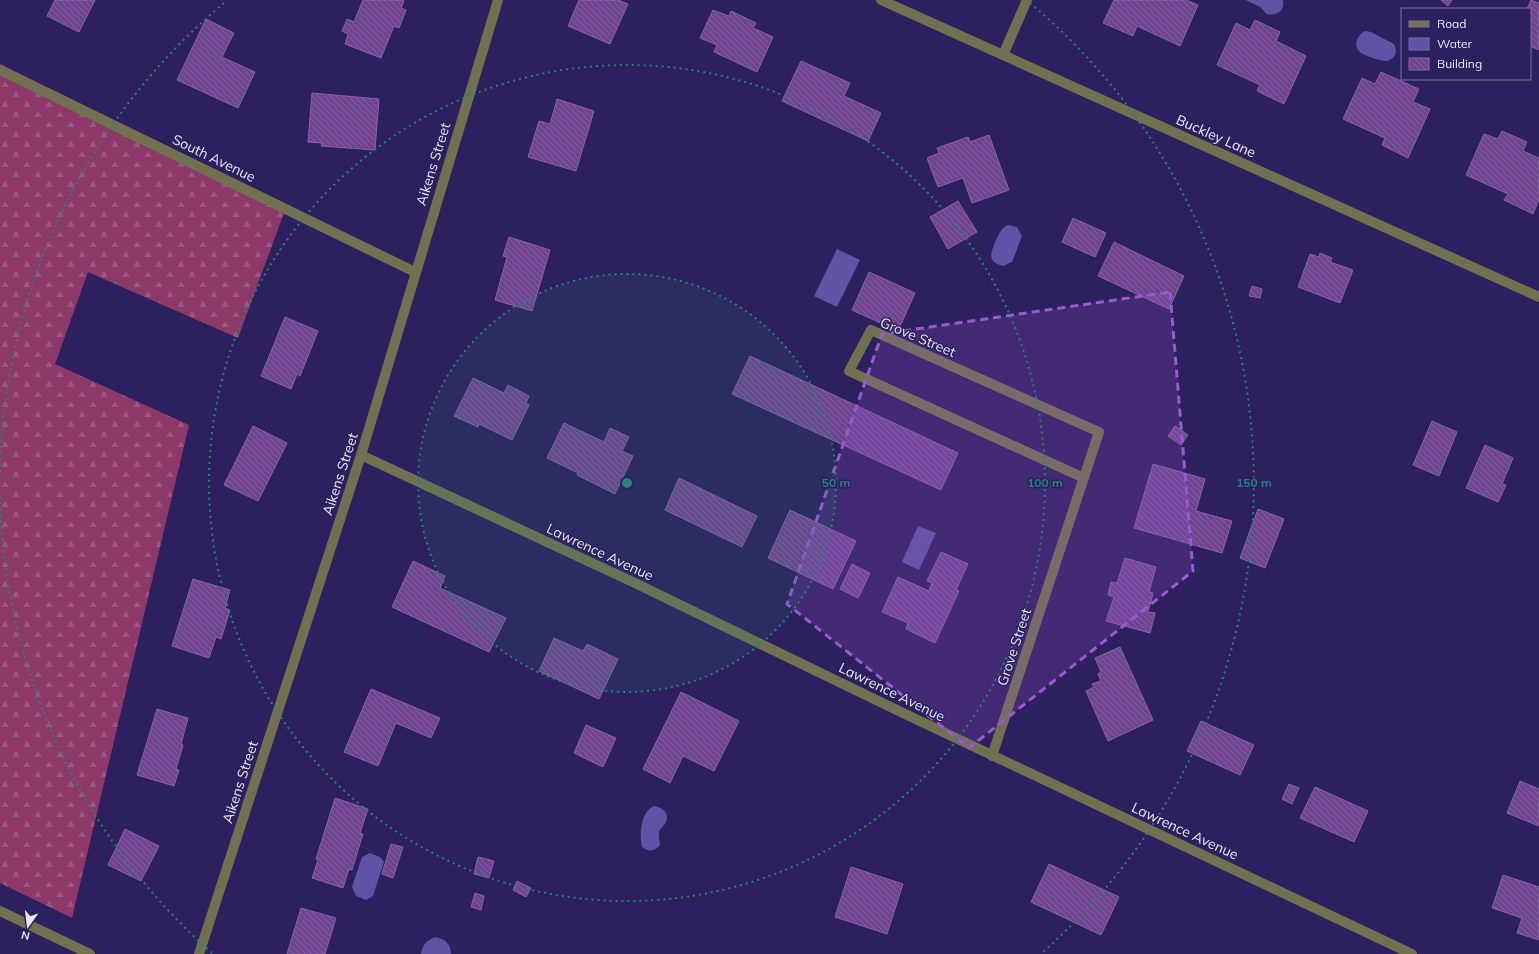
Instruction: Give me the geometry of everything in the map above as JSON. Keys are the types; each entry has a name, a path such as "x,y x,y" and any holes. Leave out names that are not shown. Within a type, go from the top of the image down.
{"street":[{"name":"Aikens Street","path":"199,954 361,455 498,0"},
{"name":"Buckley Lane","path":"881,0 1539,297"},
{"path":"1003,55 1027,0"},
{"name":"South Avenue","path":"0,70 415,272"},
{"name":"Grove Street","path":"992,756 1084,478 1099,432 871,330 849,371 1084,478"},
{"name":"Lawrence Avenue","path":"361,455 630,581 992,756 1412,954"},
{"path":"0,911 90,954"}],"highlighted area":[{"path":"1170,292 1193,571 969,748 787,604 882,334"}],"green space":[{"path":"0,64 287,205 238,338 88,272 55,364 189,425 72,918 0,883"}],"water":[{"path":"1246,0 1283,0 1283,8 1276,14 1266,14 1259,6"},
{"path":"1365,31 1371,32 1394,44 1396,52 1390,60 1384,61 1369,57 1360,52 1356,46 1356,43 1360,35"},
{"path":"1008,225 1017,227 1022,236 1012,262 1003,266 994,262 991,256 999,233"},
{"path":"837,249 860,260 837,307 814,296"},
{"path":"918,526 936,533 919,570 902,562"},
{"path":"654,806 665,812 667,815 667,821 659,832 660,845 654,850 647,850 642,847 641,830 646,813"},
{"path":"370,853 380,857 384,862 373,896 366,900 356,896 352,887 362,857"},
{"path":"435,937 447,942 451,950 451,954 421,954 425,943"}],"building":[{"path":"55,0 95,0 79,32 47,16"},
{"path":"363,0 404,1 401,8 406,10 399,28 394,26 381,58 345,44 348,34 342,31 347,19 354,22"},
{"path":"579,0 618,0 628,4 610,44 568,26"},
{"path":"1114,0 1186,0 1198,5 1180,46 1137,26 1133,36 1103,23"},
{"path":"1441,0 1452,0 1448,6"},
{"path":"1531,0 1539,3 1539,50 1531,46 1531,8 1527,8"},
{"path":"713,10 729,16 731,11 756,23 753,28 773,37 757,72 714,52 717,45 700,38"},
{"path":"206,19 234,33 222,57 255,72 238,108 177,80"},
{"path":"1255,20 1280,32 1276,41 1306,56 1284,104 1257,91 1260,85 1217,65 1236,23 1250,30"},
{"path":"801,61 850,83 844,96 881,113 868,141 782,101"},
{"path":"1381,72 1419,89 1413,102 1430,109 1408,158 1382,145 1385,138 1343,119 1362,78 1375,84"},
{"path":"312,93 379,99 375,150 321,146 322,143 308,142"},
{"path":"557,99 594,111 576,171 528,157 539,121 550,124"},
{"path":"1502,131 1527,142 1523,151 1539,158 1539,200 1533,214 1504,200 1508,194 1466,175 1484,134 1498,139"},
{"path":"989,135 1009,190 972,203 963,178 938,187 927,158 939,153 937,148 968,137 970,142"},
{"path":"958,201 977,232 948,249 930,217"},
{"path":"1073,218 1106,233 1095,257 1062,242"},
{"path":"509,237 550,250 532,311 495,300 507,257 503,256"},
{"path":"1114,242 1184,276 1169,309 1098,276"},
{"path":"1320,253 1332,258 1330,262 1353,270 1340,303 1298,287 1310,254 1319,257"},
{"path":"869,272 915,293 898,331 852,310"},
{"path":"1252,286 1262,289 1260,298 1249,296"},
{"path":"285,317 318,331 300,376 297,374 291,389 261,376"},
{"path":"750,356 958,453 941,490 732,394"},
{"path":"473,378 504,393 508,385 529,396 526,403 529,405 512,440 479,424 478,427 454,416"},
{"path":"1432,421 1457,432 1439,476 1413,465"},
{"path":"564,423 604,442 610,428 629,437 622,451 633,456 615,494 577,475 578,473 547,458"},
{"path":"253,426 287,443 258,501 224,485"},
{"path":"1175,426 1188,435 1181,445 1168,436"},
{"path":"1485,445 1513,458 1502,484 1506,485 1498,502 1466,488"},
{"path":"1153,464 1205,479 1196,511 1232,521 1222,553 1134,528"},
{"path":"679,478 757,516 742,547 665,510"},
{"path":"1258,509 1284,519 1265,568 1240,558"},
{"path":"790,510 856,541 833,589 768,558"},
{"path":"941,552 968,564 956,590 959,591 935,643 906,629 908,623 882,612 898,577 929,591 932,583 927,581"},
{"path":"1125,558 1156,567 1149,592 1153,593 1148,612 1155,613 1150,633 1106,621 1114,597 1108,595 1111,582 1117,583"},
{"path":"413,561 445,576 440,588 506,618 489,652 392,607"},
{"path":"852,564 870,573 858,598 840,589"},
{"path":"193,579 230,590 225,608 230,610 221,639 216,637 209,658 172,646"},
{"path":"554,638 583,651 587,644 618,659 599,699 539,671"},
{"path":"1120,647 1153,720 1108,741 1086,691 1094,687 1092,684 1101,681 1098,674 1101,672 1095,658"},
{"path":"371,689 440,718 431,738 396,723 378,766 344,752"},
{"path":"681,692 739,721 714,771 683,756 670,783 643,769"},
{"path":"157,709 188,718 181,744 183,745 176,769 179,770 174,786 137,775"},
{"path":"1201,721 1254,745 1240,775 1187,751"},
{"path":"586,725 616,738 603,767 574,753"},
{"path":"1520,781 1539,789 1539,826 1507,813"},
{"path":"1289,784 1299,788 1292,804 1282,799"},
{"path":"1315,787 1368,811 1354,842 1300,818"},
{"path":"335,798 368,809 360,833 363,834 352,870 349,869 343,888 312,878 318,860 316,859"},
{"path":"125,829 159,846 141,881 108,865"},
{"path":"391,844 403,847 393,878 382,874"},
{"path":"478,857 494,861 489,878 474,874"},
{"path":"1049,864 1119,897 1101,935 1031,902"},
{"path":"851,867 903,884 887,934 835,917"},
{"path":"1503,875 1539,887 1539,940 1517,933 1522,918 1492,908"},
{"path":"517,881 531,888 526,897 513,890"},
{"path":"475,893 484,896 481,910 471,907"},
{"path":"301,908 336,918 325,954 287,954"}]}
